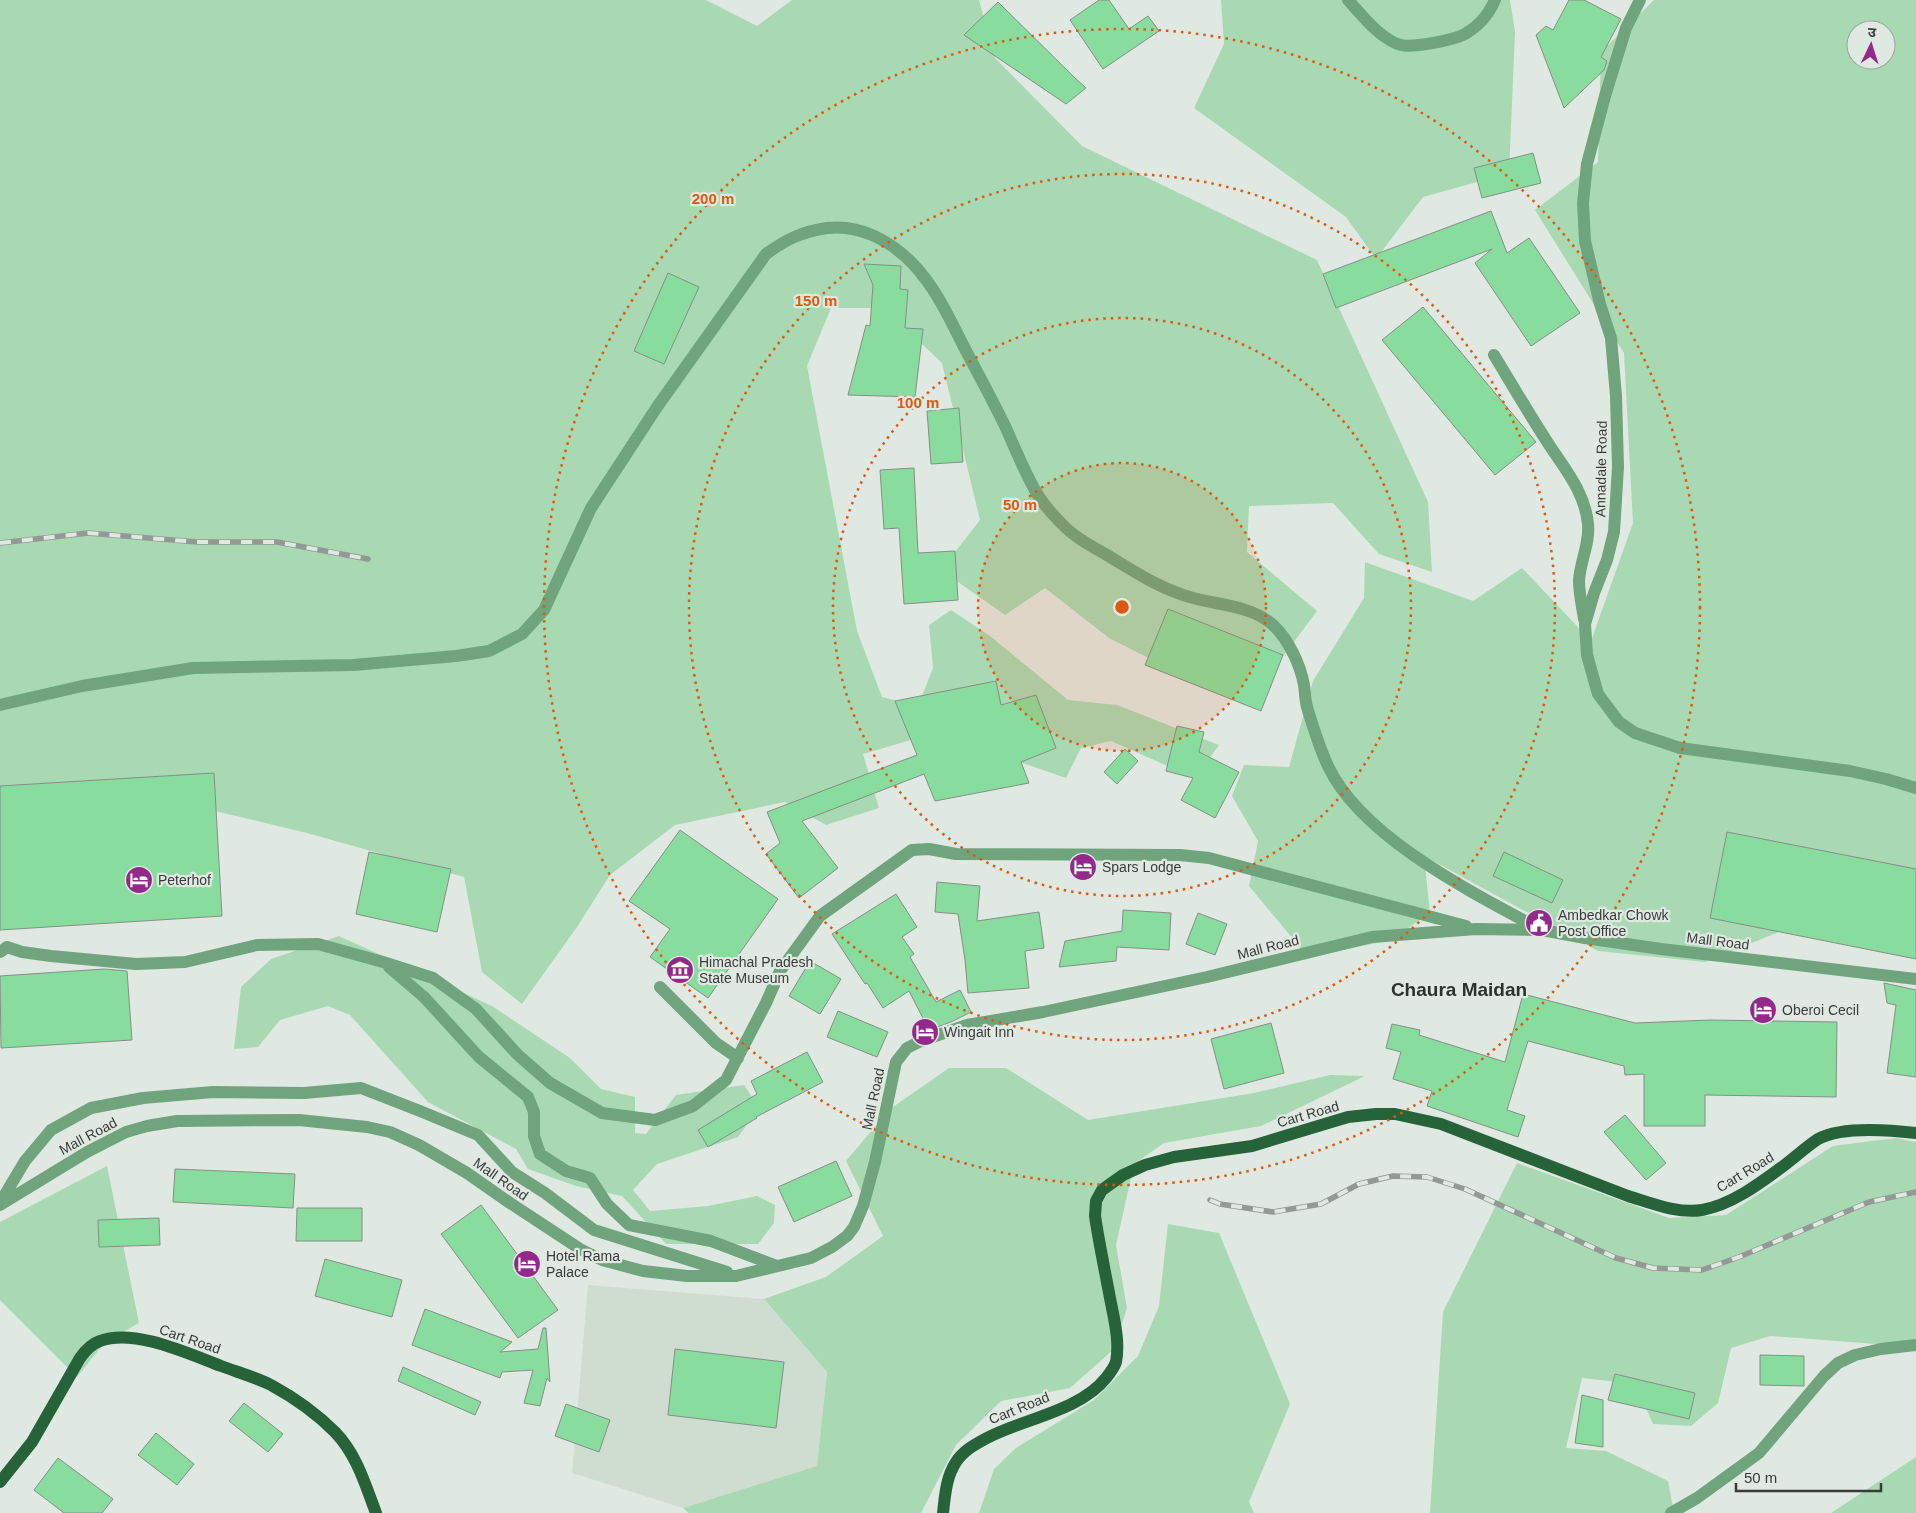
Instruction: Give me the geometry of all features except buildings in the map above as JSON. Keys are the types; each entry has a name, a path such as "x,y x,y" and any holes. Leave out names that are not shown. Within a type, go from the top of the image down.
{"main road":[{"name":"Cart Road","path":"943,1513 946,1489 952,1468 964,1452 996,1433 1076,1401 1103,1382 1111,1372 1115,1364 1117,1349 1116,1329 1095,1216 1096,1202 1102,1190 1110,1182 1145,1165 1174,1157 1252,1146 1348,1117 1395,1114 1419,1117 1442,1124 1628,1196 1659,1206 1701,1210 1738,1196 1765,1180 1819,1139 1834,1134 1879,1130 1916,1133"},
{"name":"Cart Road","path":"0,1482 32,1442 86,1350 100,1340 137,1339 180,1351 270,1385 309,1410 334,1431 347,1446 356,1461 376,1513"}],"street":[{"path":"1348,0 1377,32 1400,45 1422,45 1464,35 1488,16 1495,0"},
{"name":"Annadale Road","path":"1640,0 1626,28 1605,96 1587,164 1583,203 1585,241 1614,356 1618,467 1614,532 1607,560 1594,593 1585,624 1587,654 1598,694 1619,722 1634,733 1680,748 1850,771 1916,788"},
{"path":"0,705 82,686 193,668 353,665 456,656 489,651 522,634 544,610 591,508 657,407 766,254 786,239 811,231 835,228 859,229 882,240 912,262 933,288 1003,423 1036,493 1048,510 1083,541 1164,588 1192,598 1255,614 1272,624 1293,654 1303,682 1306,704 1328,768 1342,789 1368,819 1396,842 1464,887 1542,930"},
{"path":"1494,355 1547,442 1569,473 1579,491 1585,508 1588,542 1579,581 1585,624"},
{"path":"0,952 7,947 22,952 51,956 136,964 185,962 257,945 318,944 432,978 476,1010 518,1055 550,1083 602,1113 655,1120 693,1106 726,1080 780,971 820,916 899,858 917,849 929,849 956,854 1180,855 1209,858 1476,929"},
{"name":"Mall Road","path":"0,1204 87,1152 126,1132 147,1126 177,1121 299,1120 367,1127 390,1132 467,1173 580,1250 602,1260 643,1271 687,1276 736,1276 812,1258 847,1236 854,1227 863,1206 875,1162 896,1062 907,1048 921,1041 967,1026 1043,1012 1187,981 1372,936 1476,929 1542,930 1662,949 1916,979"},
{"path":"383,962 424,997 479,1057 528,1097 534,1112 534,1136 540,1154 566,1171 590,1178 607,1204 629,1225 711,1241 777,1266"},
{"path":"660,987 716,1043 738,1058"},
{"path":"0,1204 26,1161 51,1130 91,1108 143,1098 213,1092 304,1094 361,1088 420,1110 478,1135 512,1172 545,1193 594,1230 736,1276"},
{"path":"1671,1513 1697,1498 1759,1453 1824,1376 1838,1363 1855,1355 1916,1345"}],"shaded area":[{"path":"588,1285 764,1299 827,1372 817,1466 683,1508 572,1473"}],"green space":[{"path":"0,0 706,0 757,26 792,0 979,0 995,58 1082,146 1317,260 1428,502 1432,572 1379,554 1333,503 1249,506 1247,552 1317,611 1266,679 1182,675 1109,638 1045,588 1005,615 941,570 980,520 942,363 884,308 831,308 807,366 857,631 882,697 918,706 933,668 929,625 951,610 990,636 1068,700 1117,705 1219,745 1195,778 1111,741 1081,748 1066,778 1017,761 952,728 863,754 879,808 826,825 785,802 675,825 610,875 577,927 522,1004 482,972 464,877 307,833 177,802 0,835"},
{"path":"1221,0 1510,0 1515,32 1509,173 1423,197 1376,259 1346,217 1194,108 1224,44"},
{"path":"1654,0 1916,0 1916,908 1808,920 1705,962 1598,951 1424,856 1430,913 1391,940 1308,957 1249,886 1258,841 1232,796 1244,765 1289,767 1313,681 1364,598 1365,562 1473,601 1522,568 1591,641 1633,523 1624,353 1535,210 1598,162 1601,52"},
{"path":"339,936 492,1006 570,1058 601,1089 635,1097 635,1133 646,1134 676,1095 744,1085 759,1108 738,1137 657,1164 633,1190 650,1211 708,1206 757,1196 775,1205 774,1223 758,1244 666,1244 622,1196 576,1186 528,1169 516,1149 428,1102 350,1015 328,1006 280,1020 258,1047 234,1049 241,987 271,959"},
{"path":"949,1068 1006,1068 1088,1120 1254,1093 1330,1075 1365,1076 1261,1126 1164,1143 1134,1164 1116,1245 1127,1308 1113,1350 1070,1388 1001,1401 956,1445 921,1513 689,1513 683,1508 817,1466 827,1372 764,1299 826,1277 883,1236 846,1161 890,1109"},
{"path":"1896,1138 1916,1142 1916,1347 1770,1336 1731,1348 1718,1403 1691,1426 1653,1424 1635,1384 1582,1378 1566,1448 1606,1451 1668,1481 1674,1513 1430,1513 1443,1312 1517,1163 1669,1218 1726,1215 1833,1146"},
{"path":"107,1166 139,1323 105,1342 77,1377 0,1300 0,1222"},
{"path":"1168,1224 1219,1233 1290,1404 1249,1502 1254,1513 979,1513 994,1469 1016,1448 1094,1400 1138,1356 1159,1306"},
{"path":"1916,1457 1916,1513 1831,1513"}],"railway":[{"path":"0,543 88,533 197,542 277,542 368,559"},
{"path":"1210,1200 1220,1204 1273,1212 1321,1204 1359,1184 1393,1176 1427,1177 1465,1189 1616,1258 1653,1268 1702,1270 1739,1257 1869,1202 1916,1192"}],"place":[{"name":"Spars Lodge","path":"1083,867"},
{"name":"Peterhof","path":"139,880"},
{"name":"Ambedkar Chowk Post Office","path":"1539,923"},
{"name":"Himachal Pradesh State Museum","path":"680,970"},
{"name":"Oberoi Cecil","path":"1763,1010"},
{"name":"Wingait Inn","path":"925,1032"},
{"name":"Hotel Rama Palace","path":"527,1264"}],"district":[{"name":"Chaura Maidan","path":"1459,989"}]}
